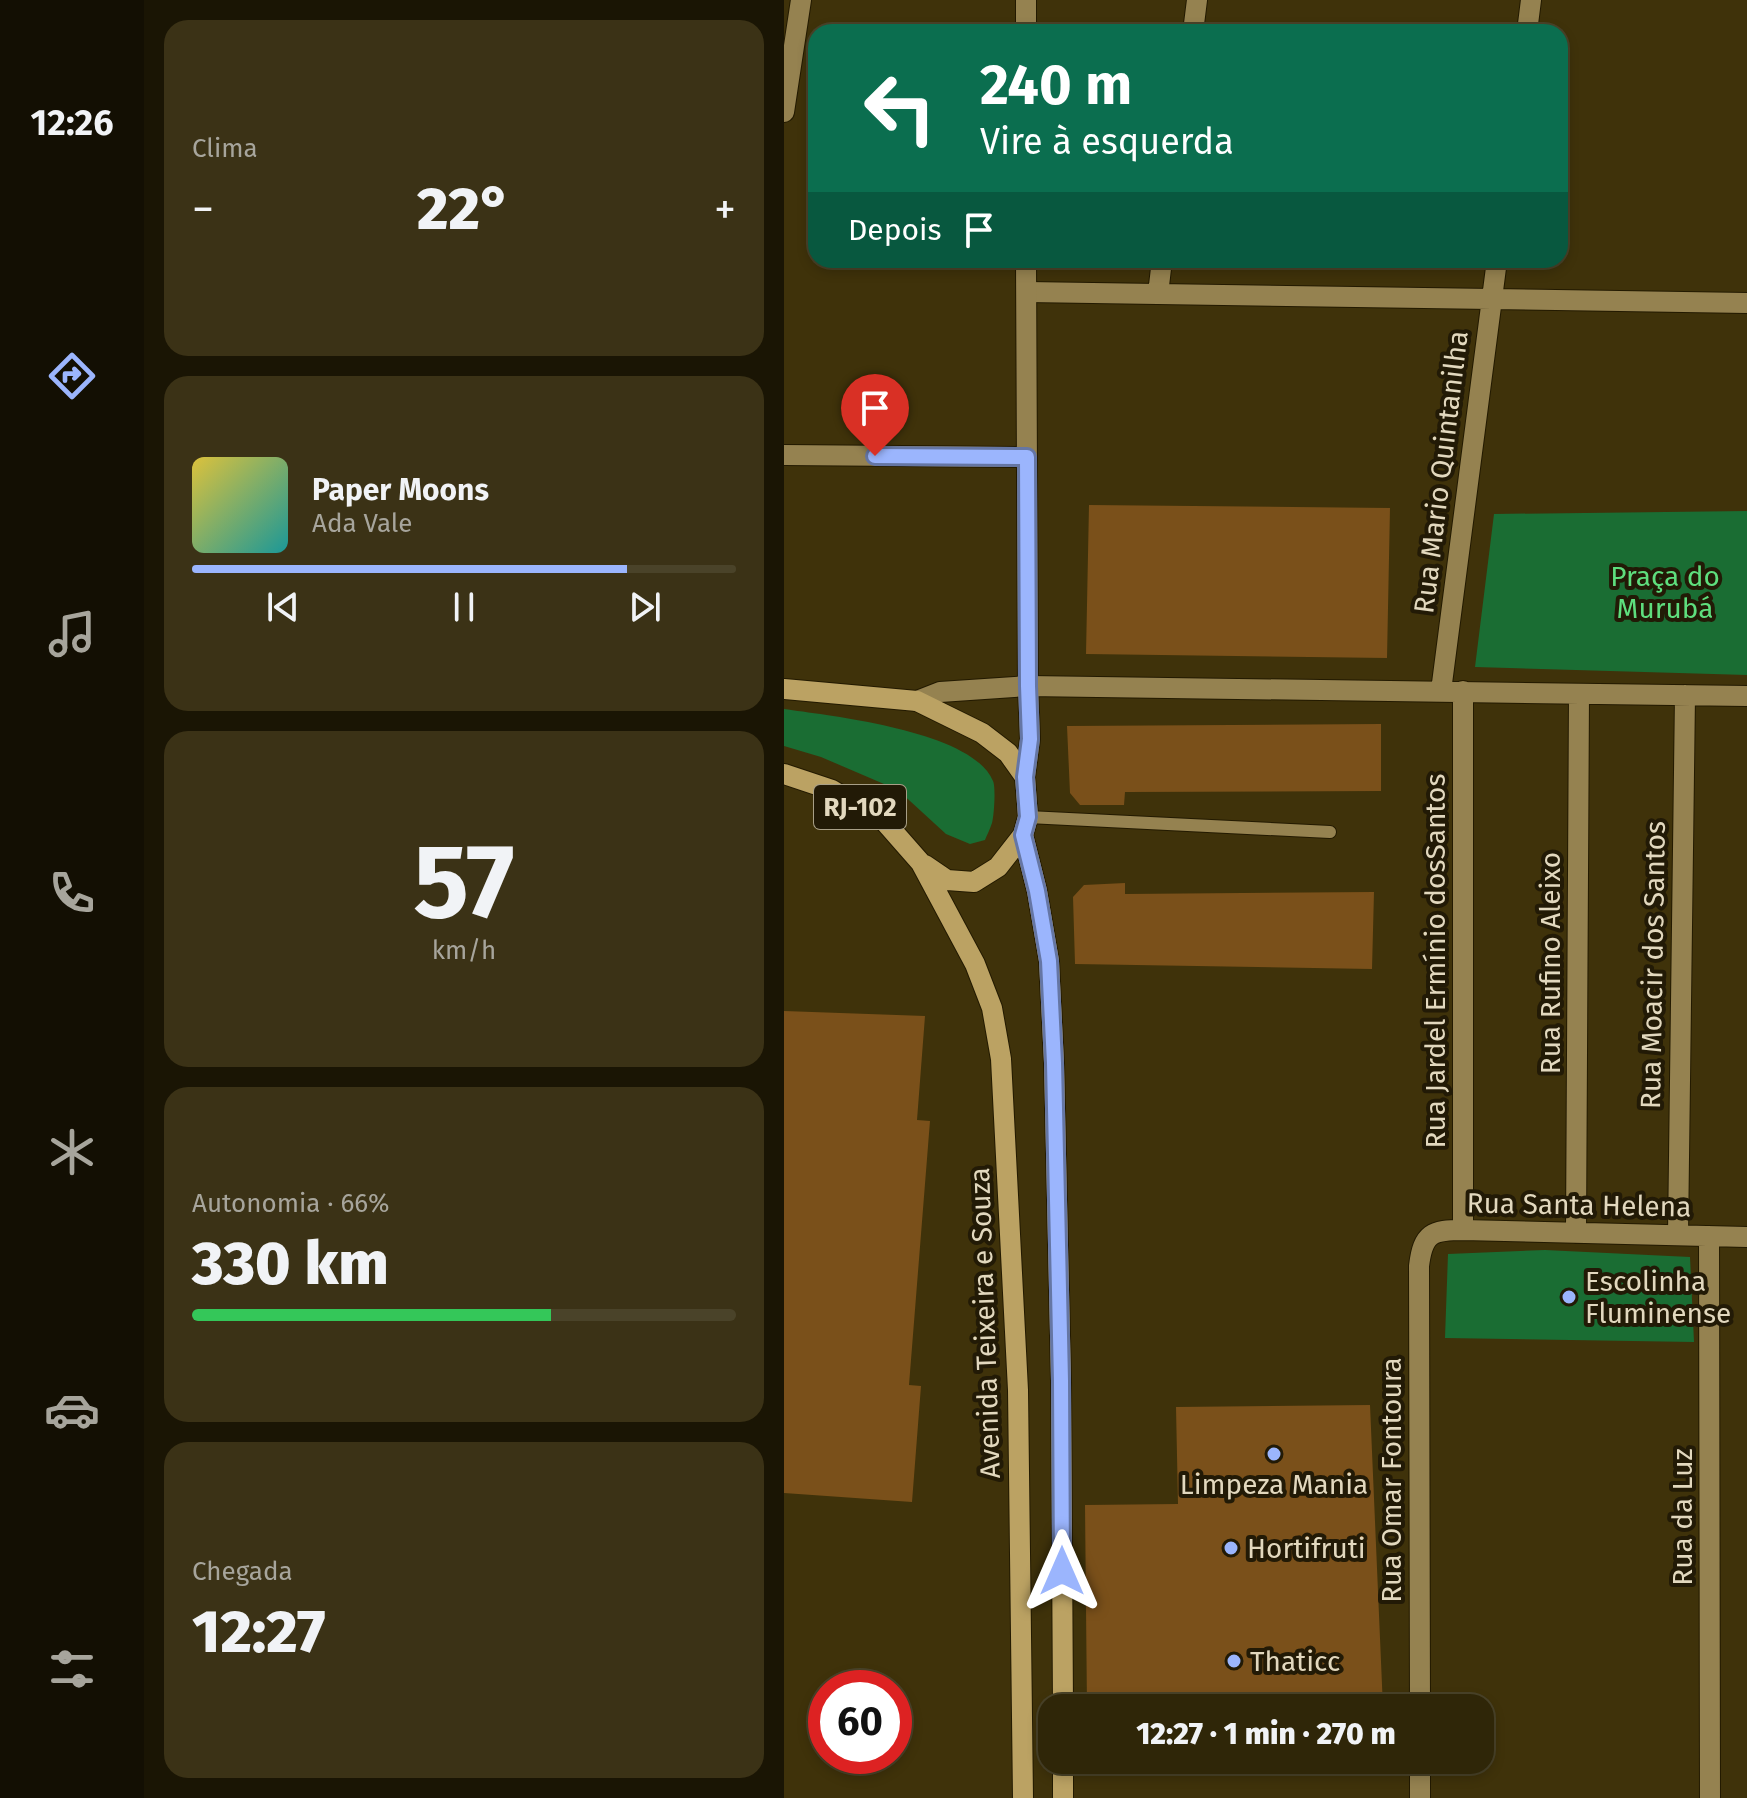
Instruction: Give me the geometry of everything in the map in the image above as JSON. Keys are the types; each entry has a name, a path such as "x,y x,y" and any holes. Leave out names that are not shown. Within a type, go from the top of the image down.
{"main road":[{"path":"784,689 917,701 982,733 1008,753 1025,777 1025,826 1049,961 1054,1063 1061,1381 1063,1694"},
{"name":"RJ-102","path":"784,774 832,790 885,822 921,863"},
{"path":"921,863 947,880 974,882 998,867 1025,826"},
{"name":"Avenida Teixeira e Souza","path":"921,863 975,964 992,1008 1001,1059 1018,1390 1023,1798"},
{"path":"1063,1774 1063,1798"}],"street":[{"path":"784,112 801,0"},
{"path":"1026,0 1026,24"},
{"path":"1194,24 1197,0"},
{"path":"1528,24 1531,0"},
{"path":"1025,777 1030,739 1026,268"},
{"path":"1158,294 1161,268"},
{"name":"Rua Mario Quintanilha","path":"1441,691 1496,268"},
{"path":"1027,292 1747,303"},
{"path":"784,455 1027,457"},
{"path":"917,701 940,692 1028,686 1747,696"},
{"name":"Rua Jardel Ermínio dosSantos","path":"1463,691 1463,1230"},
{"name":"Rua Rufino Aleixo","path":"1576,1233 1579,694"},
{"name":"Rua Moacir dos Santos","path":"1678,1235 1685,695"},
{"name":"Rua Santa Helena","path":"1421,1251 1428,1236 1439,1230 1747,1237"},
{"name":"Rua da Luz","path":"1709,1236 1710,1798"},
{"name":"Rua Omar Fontoura","path":"1420,1694 1421,1251"},
{"path":"1420,1774 1420,1798"}],"lane":[{"path":"1025,826 1330,832"}],"green space":[{"name":"Praça do Murubá","path":"1747,511 1747,675 1475,667 1494,514"},
{"path":"784,709 899,729 959,750 980,764 993,781 993,819 985,840 970,844 946,834 898,790 821,757 784,746"},
{"name":"Escolinha Fluminense","path":"1545,1250 1690,1257 1694,1342 1445,1338 1448,1254"}],"building":[{"path":"1089,505 1390,508 1387,658 1086,654"},
{"path":"1381,724 1381,791 1125,792 1124,805 1080,805 1070,793 1067,726"},
{"path":"1125,883 1125,894 1374,892 1372,969 1075,964 1073,897 1084,885"},
{"path":"784,1011 925,1016 917,1120 930,1121 909,1385 921,1386 912,1502 784,1493"},
{"path":"1370,1405 1382,1694 1087,1694 1085,1505 1178,1504 1176,1407"}],"place":[{"name":"Escolinha Fluminense","path":"1569,1297"},
{"name":"Limpeza Mania","path":"1274,1454"},
{"name":"Hortifruti","path":"1231,1548"},
{"name":"Thaticc","path":"1234,1661"}],"route":[{"path":"875,456 1027,457 1030,739 1025,777 1028,817 1023,835 1049,961 1061,1381 1062,1571"}]}
